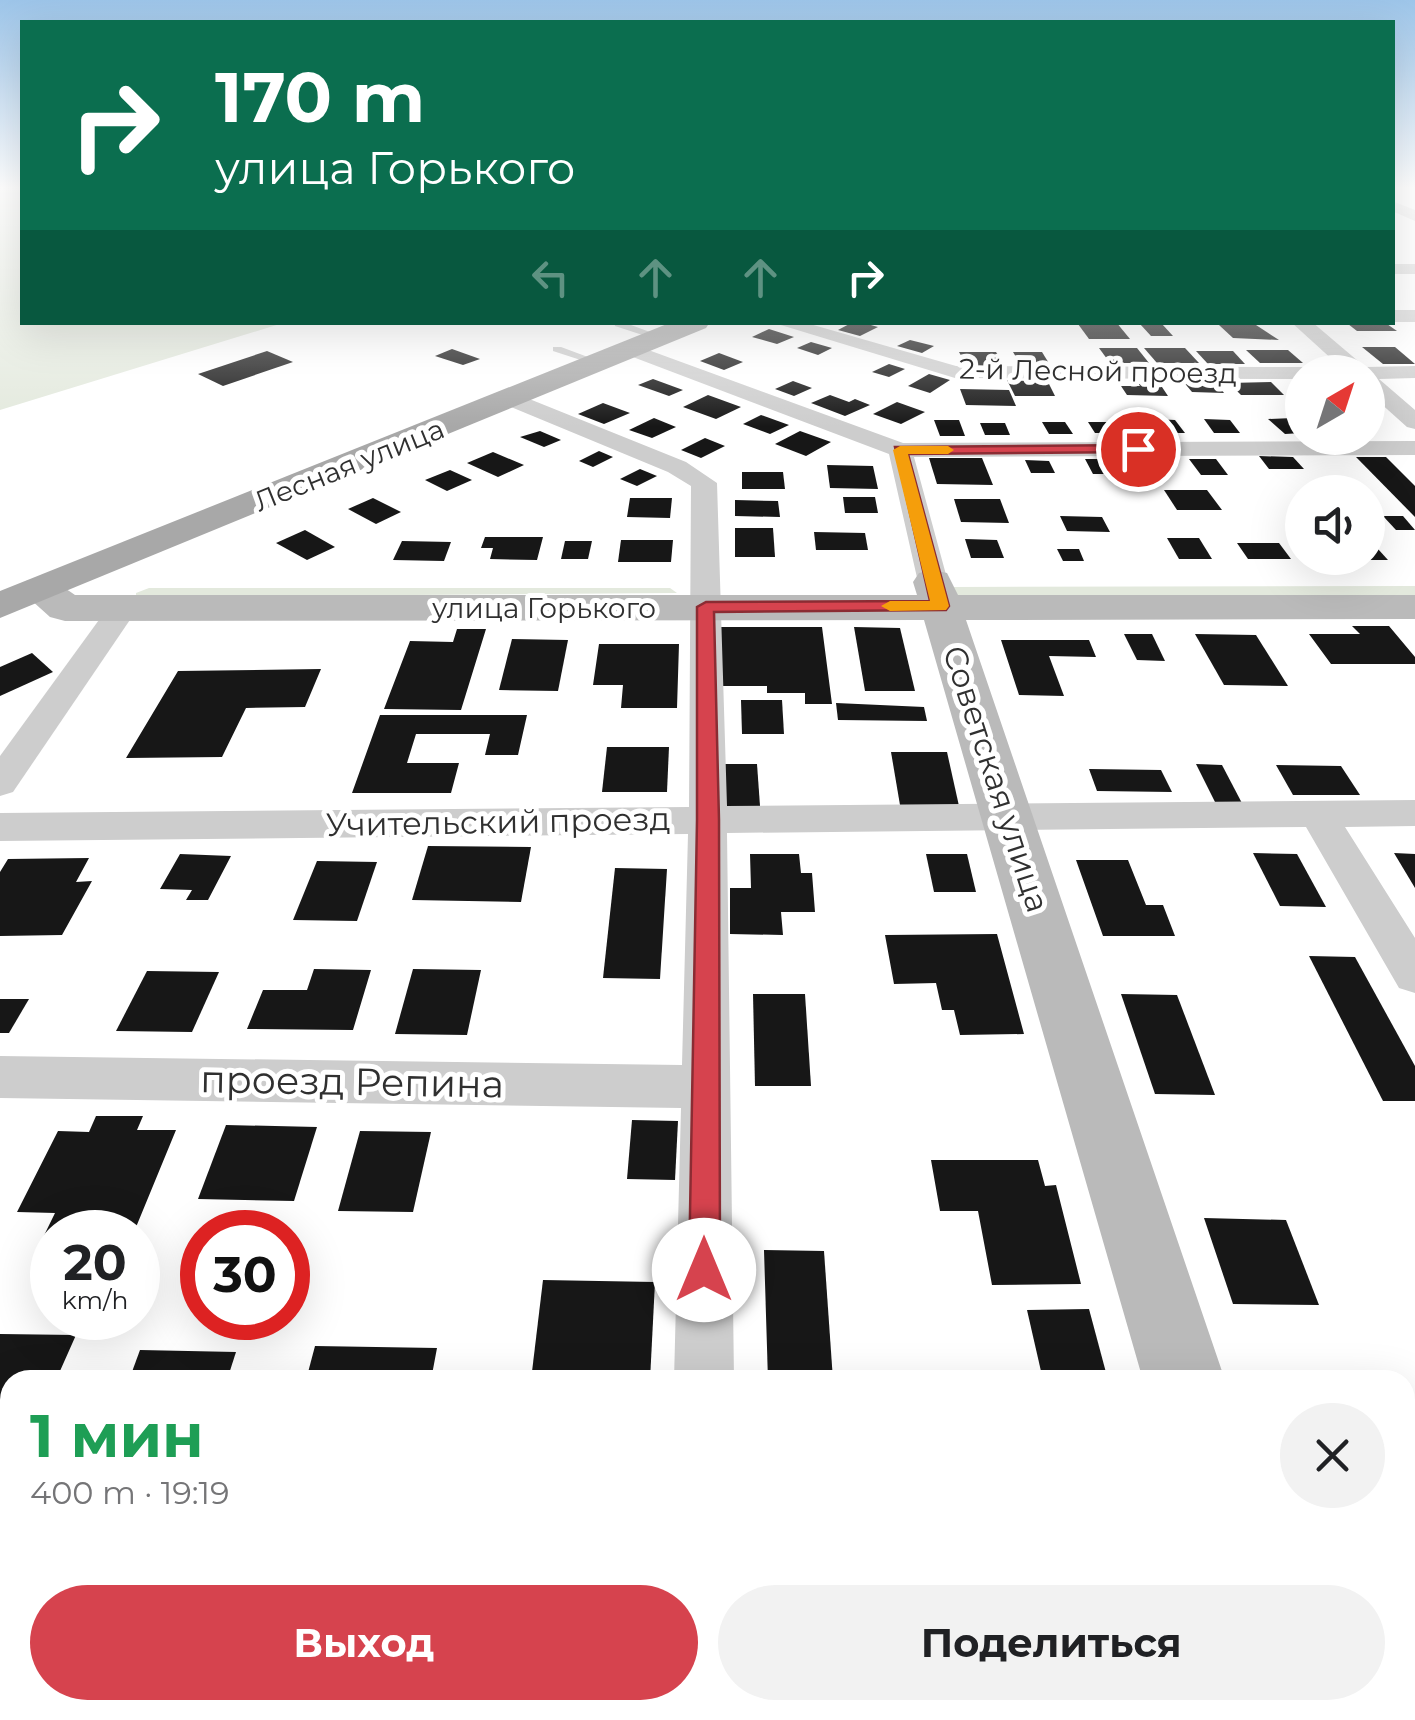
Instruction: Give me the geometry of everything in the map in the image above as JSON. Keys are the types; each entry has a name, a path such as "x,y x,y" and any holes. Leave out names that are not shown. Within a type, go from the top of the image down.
{"main road":[{"name":"Лесная улица","path":"0,606 599,364 662,331"},
{"name":"улица Горького","path":"99,566 120,582 706,595"},
{"name":"улица Горького","path":"40,590 64,608 123,608 936,594 1415,579"},
{"name":"улица Горького","path":"936,594 1415,608"},
{"name":"Советская улица","path":"936,594 1181,1370"}],"street":[{"name":"2-й Лесной проезд","path":"790,325 955,372 1285,372"},
{"path":"1303,325 1338,355"},
{"path":"662,331 900,450 1415,448"},
{"path":"1385,372 1415,372"},
{"path":"1385,396 1415,422"},
{"path":"512,399 677,466 704,483 708,820 704,1370"},
{"name":"Советская улица","path":"900,450 936,594"},
{"path":"0,783 123,608"},
{"name":"Учительский проезд","path":"0,827 1415,813"},
{"path":"1317,814 1415,975"},
{"name":"проезд Репина","path":"0,1077 705,1087"}],"lane":[{"path":"557,349 599,364"}],"shaded area":[{"path":"0,266 20,266 20,325 276,325 0,410"},
{"path":"1415,586 1415,596 956,598 953,587"},
{"path":"149,588 670,588 677,593 136,597 136,593"}],"building":[{"path":"847,325 878,327 860,336 838,330"},
{"path":"1079,325 1118,325 1130,339 1089,339"},
{"path":"1141,325 1163,325 1173,336 1151,336"},
{"path":"1219,325 1256,325 1279,340 1233,338"},
{"path":"1349,325 1388,325 1397,331 1357,331"},
{"path":"769,329 794,337 777,344 752,337"},
{"path":"910,340 934,346 922,353 897,346"},
{"path":"811,342 832,348 818,355 797,348"},
{"path":"1362,347 1395,347 1415,364 1385,364 1385,355 1372,355"},
{"path":"1099,348 1137,348 1149,363 1110,363"},
{"path":"1144,348 1185,348 1199,363 1157,363"},
{"path":"452,349 480,359 463,365 435,356"},
{"path":"1246,350 1288,350 1294,355 1285,355 1285,363 1260,363"},
{"path":"267,351 293,362 223,386 198,374"},
{"path":"1196,351 1233,351 1245,364 1208,364"},
{"path":"959,352 996,352 1005,366 967,366"},
{"path":"1013,352 1042,352 1050,365 1021,365"},
{"path":"719,353 743,362 724,370 700,361"},
{"path":"889,364 905,369 889,377 872,372"},
{"path":"929,374 950,380 930,393 908,386"},
{"path":"653,379 683,390 669,396 638,385"},
{"path":"1007,380 1048,382 1055,396 1015,396"},
{"path":"1182,380 1214,380 1224,393 1192,392"},
{"path":"793,381 812,388 794,396 775,389"},
{"path":"1271,382 1284,395 1241,395 1229,383"},
{"path":"1138,383 1160,384 1168,396 1127,395 1121,386 1140,386"},
{"path":"960,389 1009,390 1016,406 966,405"},
{"path":"708,395 741,407 716,419 683,407"},
{"path":"830,395 870,405 845,416 811,403"},
{"path":"897,402 925,412 901,424 873,414"},
{"path":"603,403 630,413 604,424 578,414"},
{"path":"761,415 789,425 770,434 743,424"},
{"path":"654,418 676,427 652,438 629,430"},
{"path":"1285,418 1285,434 1268,419"},
{"path":"1155,419 1175,420 1185,433 1164,433"},
{"path":"1204,419 1230,420 1240,433 1214,433"},
{"path":"934,420 959,420 965,436 940,436"},
{"path":"1042,422 1065,422 1073,434 1049,434"},
{"path":"1088,422 1120,422 1128,433 1095,433"},
{"path":"980,423 1005,423 1010,435 985,435"},
{"path":"540,431 561,440 544,447 520,437"},
{"path":"800,431 831,442 806,456 775,444"},
{"path":"705,438 725,446 701,458 681,450"},
{"path":"599,451 613,457 593,467 579,461"},
{"path":"493,452 524,465 498,477 467,463"},
{"path":"1259,456 1293,457 1304,469 1269,469"},
{"path":"1356,457 1386,457 1415,486 1415,517 1385,486 1385,475 1374,475"},
{"path":"929,458 982,458 993,485 937,484"},
{"path":"1085,459 1125,459 1135,474 1093,474"},
{"path":"1189,459 1216,459 1228,475 1201,475"},
{"path":"1025,460 1049,461 1055,473 1031,473"},
{"path":"827,465 873,466 878,489 830,488"},
{"path":"640,469 657,476 637,486 620,479"},
{"path":"450,470 472,480 447,491 425,480"},
{"path":"742,472 783,472 785,489 742,489"},
{"path":"1164,490 1207,490 1222,510 1177,510"},
{"path":"843,497 875,497 878,513 845,513"},
{"path":"373,498 401,512 376,524 348,509"},
{"path":"630,498 672,498 670,518 627,517"},
{"path":"954,499 1000,499 1009,523 961,522"},
{"path":"735,500 778,501 780,517 735,516"},
{"path":"1060,516 1102,517 1110,532 1067,531"},
{"path":"1385,516 1403,516 1415,530 1396,530"},
{"path":"735,528 773,528 775,557 735,557"},
{"path":"305,530 335,547 307,560 276,543"},
{"path":"814,532 865,533 868,550 816,550"},
{"path":"485,537 543,537 537,560 490,559 493,548 481,548"},
{"path":"1167,538 1199,538 1212,559 1179,559"},
{"path":"965,539 997,540 1004,558 971,558"},
{"path":"621,540 673,540 671,562 618,562"},
{"path":"402,541 451,542 444,561 393,560"},
{"path":"565,541 592,541 588,559 561,559"},
{"path":"1237,543 1279,543 1285,551 1285,559 1248,559"},
{"path":"1057,549 1079,549 1084,561 1063,561"},
{"path":"1352,626 1389,626 1415,657 1415,664 1331,664 1309,634 1360,634"},
{"path":"714,627 822,627 832,704 805,704 805,693 767,693 767,686 714,686"},
{"path":"854,627 900,628 915,691 865,691"},
{"path":"457,629 486,629 461,710 384,709 410,641 453,642"},
{"path":"1124,634 1152,634 1165,661 1137,660"},
{"path":"1195,634 1256,635 1288,686 1224,685"},
{"path":"512,639 568,640 558,691 499,690"},
{"path":"1001,640 1089,640 1096,657 1049,656 1064,696 1019,695"},
{"path":"599,644 679,644 677,708 621,708 623,685 593,685"},
{"path":"32,653 53,672 0,696 0,667"},
{"path":"321,669 305,707 246,708 222,757 126,758 178,671"},
{"path":"741,700 782,700 784,734 742,734"},
{"path":"836,703 924,707 927,721 838,720"},
{"path":"380,715 527,715 518,755 485,755 490,734 416,734 407,763 459,763 451,793 352,793"},
{"path":"607,747 669,747 667,792 602,792"},
{"path":"891,752 947,752 959,806 900,805"},
{"path":"708,764 757,764 760,806 709,807"},
{"path":"1196,764 1222,765 1244,807 1217,806"},
{"path":"1276,765 1341,766 1360,795 1293,795"},
{"path":"1089,769 1161,770 1172,792 1097,791"},
{"path":"428,846 531,847 521,902 412,900"},
{"path":"1253,853 1297,854 1326,907 1280,906"},
{"path":"1394,853 1415,854 1415,888"},
{"path":"180,854 231,856 208,900 186,900 192,890 160,889"},
{"path":"750,854 799,854 801,873 812,873 815,912 781,912 783,935 730,934 730,888 751,888"},
{"path":"926,854 967,854 976,892 934,892"},
{"path":"89,858 76,882 92,881 62,935 0,936 0,872 8,859"},
{"path":"1076,860 1128,860 1146,905 1163,905 1175,936 1103,936"},
{"path":"317,861 377,862 357,921 293,920"},
{"path":"615,868 667,869 660,979 603,978"},
{"path":"997,934 1024,1034 960,1035 954,1010 942,1010 936,983 894,984 885,935"},
{"path":"1309,956 1355,957 1415,1066 1415,1101 1383,1101"},
{"path":"314,969 371,970 353,1030 247,1029 263,990 307,990"},
{"path":"413,969 481,970 467,1035 395,1034"},
{"path":"147,971 219,972 192,1032 116,1031"},
{"path":"753,994 805,994 811,1086 755,1086"},
{"path":"1121,994 1177,995 1215,1095 1155,1094"},
{"path":"0,999 29,999 9,1033 0,1033"},
{"path":"96,1116 143,1116 137,1130 176,1130 143,1210 17,1212 58,1131 89,1132"},
{"path":"632,1120 678,1121 675,1180 627,1179"},
{"path":"226,1125 317,1127 294,1201 198,1199"},
{"path":"360,1131 431,1132 413,1212 338,1211"},
{"path":"931,1160 1038,1160 1045,1186 1056,1185 1081,1284 992,1285 978,1211 940,1211"},
{"path":"1204,1218 1286,1220 1319,1305 1233,1304"},
{"path":"764,1250 824,1251 832,1370 768,1370"},
{"path":"543,1280 655,1282 651,1370 532,1370"},
{"path":"1089,1309 1105,1370 1041,1370 1027,1310"},
{"path":"0,1334 30,1334 30,1340 74,1340 60,1370 0,1370"},
{"path":"315,1346 437,1348 433,1370 309,1370"},
{"path":"140,1350 236,1352 230,1370 133,1370"}],"slow traffic":[{"path":"890,606 940,606 900,450 948,450"}],"route":[{"path":"704,1270 706,607 940,606 900,450 1138,449"}]}
